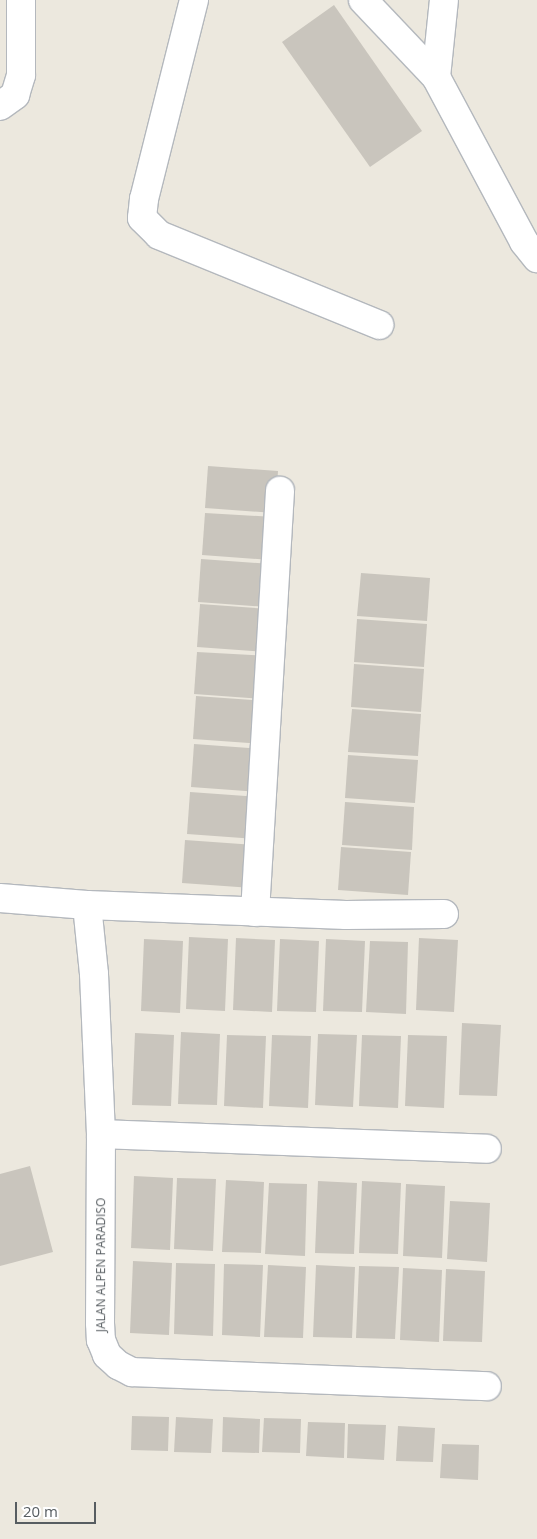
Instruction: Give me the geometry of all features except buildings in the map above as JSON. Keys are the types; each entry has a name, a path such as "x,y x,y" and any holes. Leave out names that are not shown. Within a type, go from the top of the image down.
{"street":[{"path":"0,106 15,95 21,75 21,0"},
{"path":"194,0 144,198 142,218 159,235 379,325"},
{"path":"362,0 436,77 524,242 537,258"},
{"path":"436,77 444,0"},
{"path":"254,912 280,491"},
{"path":"0,898 87,905 254,912 346,915 444,914"},
{"name":"JALAN ALPEN PARADISO","path":"87,905 94,974 101,1134 101,1340 107,1355 118,1365 132,1372 488,1386"},
{"path":"101,1134 488,1149"}]}
